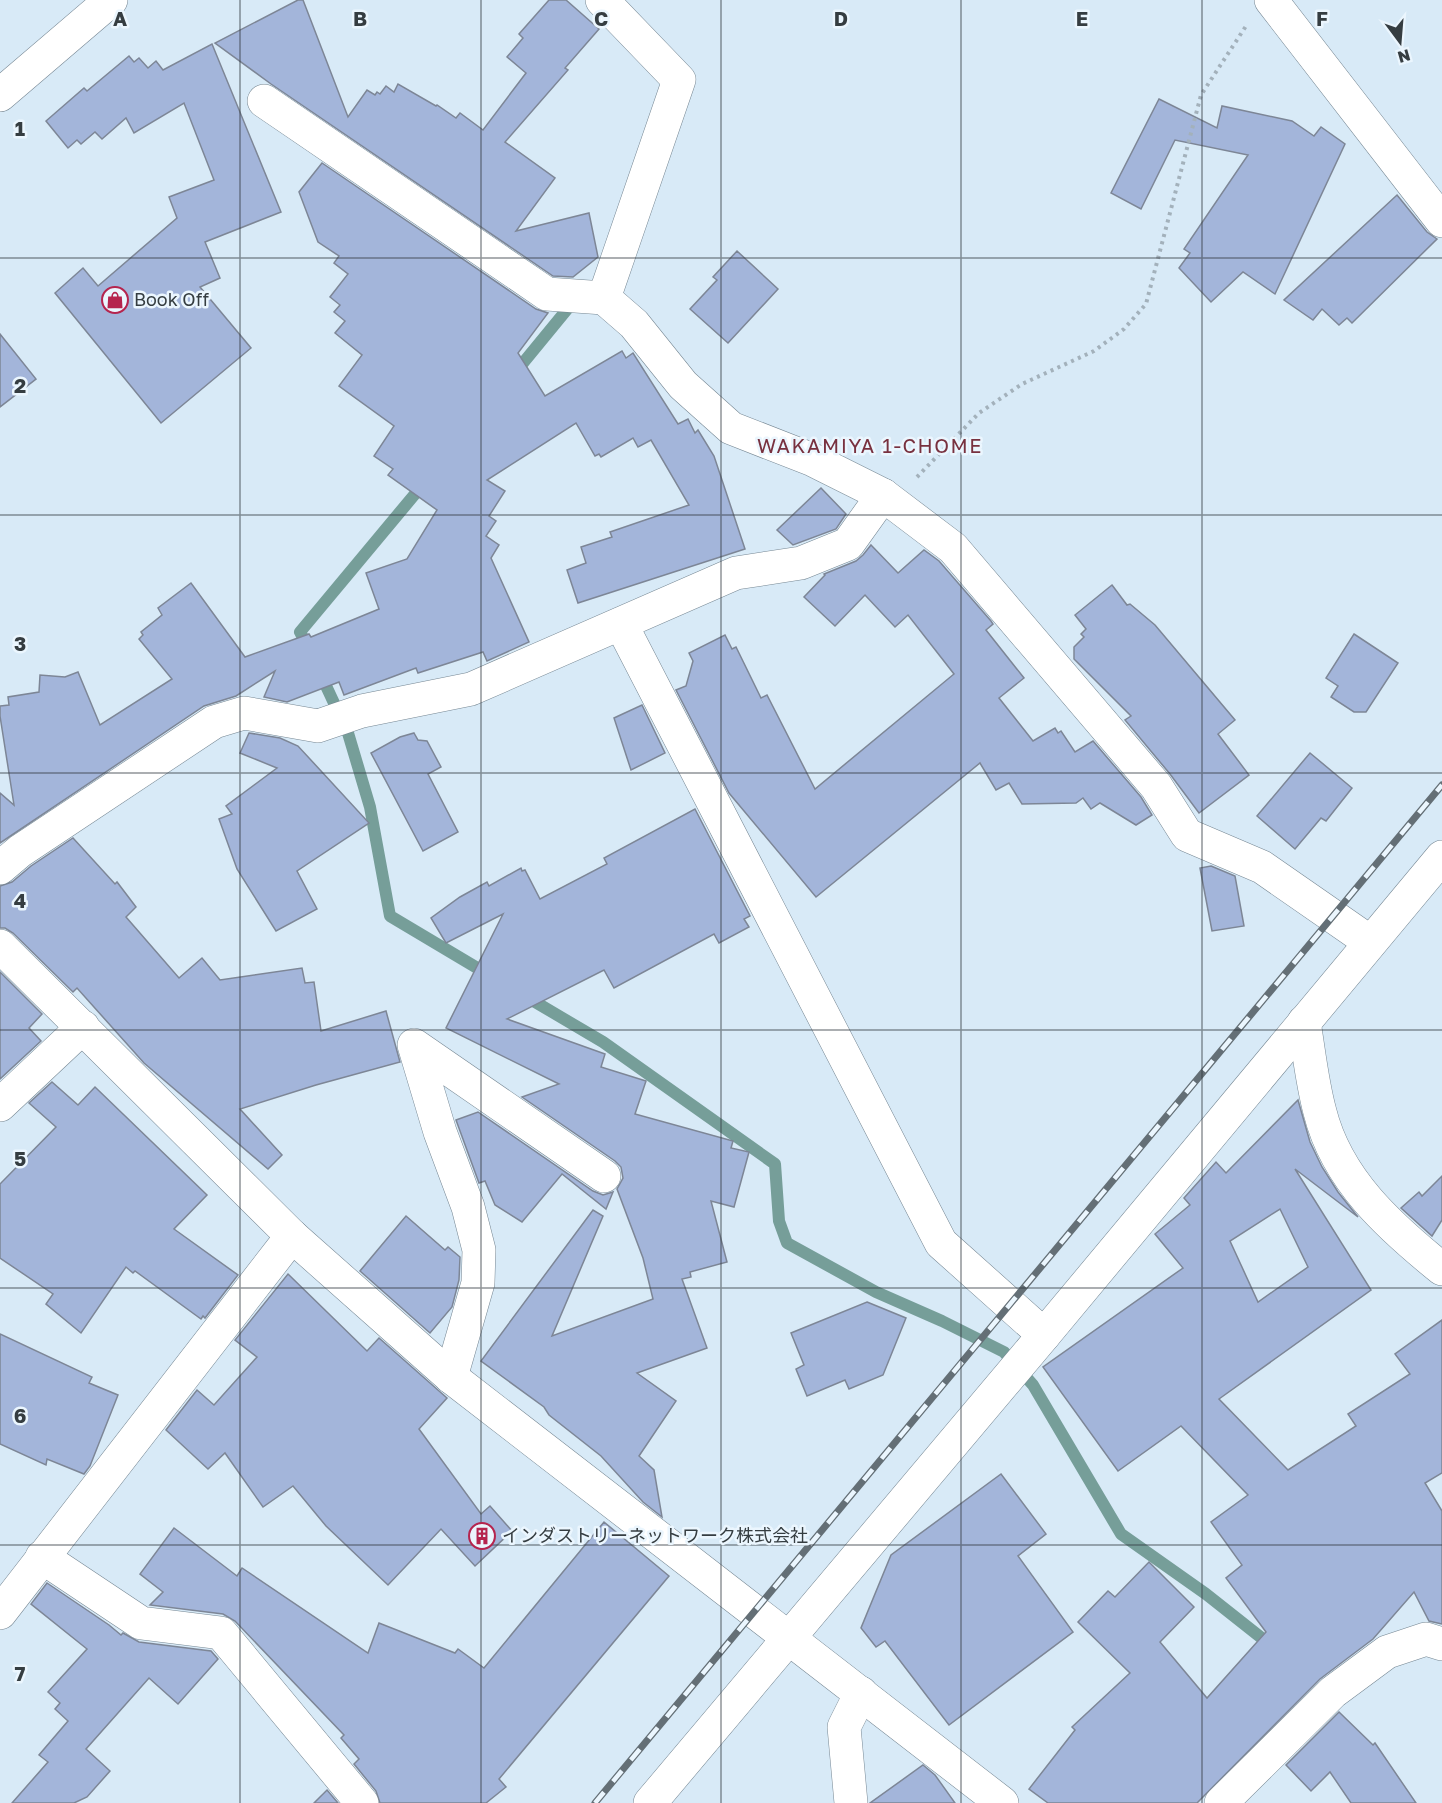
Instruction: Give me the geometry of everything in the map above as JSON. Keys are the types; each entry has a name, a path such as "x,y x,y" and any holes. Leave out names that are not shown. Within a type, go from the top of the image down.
{"street":[{"path":"0,95 111,0"},
{"path":"602,0 679,80 604,298"},
{"path":"1261,10 1442,221"},
{"path":"264,101 547,294 604,298 634,324 683,385 731,428 813,460 888,499 953,548 1156,786 1187,835 1262,867 1370,942"},
{"path":"0,868 20,851 214,722 244,713 318,726 362,711 471,689 736,573 801,563 848,543 888,499"},
{"path":"621,624 941,1242 1044,1335"},
{"path":"650,1803 1442,857"},
{"path":"0,946 292,1236 451,1377 1002,1803"},
{"path":"1304,1022 1320,1113 1337,1158 1358,1189 1395,1231 1442,1269"},
{"path":"0,1105 83,1027"},
{"path":"451,1377 478,1283 479,1250 468,1207 440,1132 414,1045 604,1176"},
{"path":"0,1613 292,1236"},
{"path":"42,1557 141,1623 222,1633 362,1803"},
{"path":"1221,1803 1333,1692 1387,1652 1426,1639 1442,1644"},
{"path":"852,1803 844,1727 861,1693"}],"path":[{"path":"888,499 979,412 1022,384 1094,351 1124,329 1146,304 1201,95 1261,10"}],"building":[{"path":"298,0 303,0 348,117 367,90 375,95 377,92 380,94 386,86 394,92 398,84 456,118 460,113 483,130 526,73 507,57 523,38 519,34 549,0 566,0 599,29 565,68 568,70 505,142 555,178 516,231 589,213 598,257 573,277 553,276 271,84 215,43"},
{"path":"212,44 281,212 205,242 220,278 200,287 251,348 161,423 55,293 83,268 98,286 177,218 169,197 214,180 184,103 134,133 126,118 102,139 95,132 81,144 77,140 68,148 46,121 84,88 87,91 129,56 134,62 139,58 148,68 156,61 163,70"},
{"path":"1159,99 1217,128 1222,106 1292,121 1314,136 1321,127 1345,144 1275,294 1243,272 1211,302 1179,268 1190,253 1184,249 1248,155 1175,140 1141,209 1111,193"},
{"path":"322,163 536,309 548,313 518,353 545,396 622,351 626,358 633,353 678,424 688,419 695,433 698,430 714,456 745,549 578,603 567,570 586,563 581,547 612,537 610,532 689,505 651,440 638,447 633,438 601,457 599,454 595,456 576,423 487,480 505,491 489,516 496,521 486,536 499,545 491,558 529,642 487,661 483,652 418,673 416,668 344,695 339,682 287,702 264,697 275,671 236,696 204,706 0,843 0,793 14,805 0,716 0,706 9,705 8,697 39,692 40,675 65,677 78,672 100,725 172,679 139,639 143,635 141,632 162,615 158,608 191,583 245,657 309,634 311,637 379,609 366,573 407,559 437,510 388,475 393,469 374,456 394,426 339,386 362,355 335,333 345,321 334,312 340,305 330,297 348,274 334,263 339,256 318,242 299,192"},
{"path":"1397,195 1427,232 1437,239 1352,323 1347,318 1339,325 1322,309 1313,320 1284,300"},
{"path":"737,251 778,289 728,343 690,309 717,280 713,277"},
{"path":"0,334 36,379 0,407"},
{"path":"821,488 846,514 836,529 793,545 777,530"},
{"path":"871,545 898,573 924,550 939,561 991,621 993,624 986,630 1024,678 999,698 1033,741 1055,728 1058,733 1061,731 1075,752 1093,741 1141,797 1152,815 1136,825 1100,803 1091,809 1083,798 1076,803 1022,804 1009,783 996,790 980,763 816,897 729,793 676,690 686,686 693,661 689,653 725,635 732,649 736,647 761,698 767,695 815,789 954,674 908,615 895,627 865,595 835,626 804,597 824,574 856,561"},
{"path":"1112,585 1127,605 1130,604 1155,625 1235,720 1218,734 1249,775 1199,813 1125,720 1131,716 1074,659 1074,647 1084,637 1081,634 1086,629 1075,615"},
{"path":"1354,634 1398,663 1366,712 1354,712 1331,697 1338,686 1326,678"},
{"path":"642,705 665,753 631,770 614,718"},
{"path":"249,733 280,738 298,746 369,823 297,871 317,909 276,931 237,869 219,819 232,814 226,806 277,768 240,753"},
{"path":"414,733 418,740 427,741 441,767 428,774 458,832 423,851 371,753 400,737"},
{"path":"1310,753 1352,788 1326,821 1321,818 1295,849 1257,816"},
{"path":"695,809 750,916 744,919 749,927 719,943 714,934 614,988 604,970 507,1019 605,1054 601,1067 646,1081 635,1114 733,1141 731,1148 749,1152 734,1207 711,1201 727,1262 690,1272 691,1277 682,1279 707,1348 637,1373 676,1401 639,1456 654,1470 662,1517 643,1502 601,1456 549,1415 544,1407 481,1361 593,1210 603,1216 552,1336 653,1299 643,1258 617,1189 623,1178 621,1167 522,1097 559,1084 446,1028 503,914 446,943 431,918 460,897 487,882 489,886 521,868 522,871 525,870 540,899 607,864 604,858"},
{"path":"73,838 115,884 117,882 136,907 126,917 179,978 202,958 220,980 302,968 305,983 314,982 321,1031 386,1011 400,1062 240,1109 282,1155 268,1169 144,1063 77,988 73,992 13,933 0,928 0,886 12,882 31,866"},
{"path":"1211,866 1235,876 1244,926 1212,931 1200,868"},
{"path":"0,972 42,1014 29,1028 41,1041 0,1079"},
{"path":"52,1082 78,1105 95,1087 207,1195 174,1229 238,1275 205,1318 203,1316 201,1319 135,1271 133,1273 126,1267 81,1333 46,1304 53,1294 0,1258 0,1184 56,1127 29,1103"},
{"path":"1298,1100 1310,1142 1322,1167 1358,1217 1295,1169 1371,1290 1219,1399 1288,1470 1356,1426 1348,1414 1410,1374 1395,1354 1442,1320 1442,1473 1425,1483 1442,1511 1442,1624 1429,1621 1414,1592 1373,1639 1320,1679 1197,1803 1048,1803 1029,1789 1075,1730 1072,1727 1130,1673 1078,1622 1108,1591 1115,1597 1149,1562 1194,1607 1160,1642 1207,1698 1266,1632 1226,1578 1242,1565 1211,1522 1248,1495 1181,1426 1118,1471 1043,1367 1183,1268 1155,1234 1190,1205 1184,1198 1216,1162 1226,1173","holes":["1280,1209 1308,1267 1258,1302 1230,1241"]},
{"path":"478,1112 593,1191 603,1195 613,1192 606,1209 562,1174 522,1222 495,1205 485,1181 479,1183 456,1120"},
{"path":"1442,1176 1442,1220 1432,1236 1401,1208 1419,1192 1422,1196"},
{"path":"406,1216 445,1250 448,1247 460,1257 459,1280 452,1307 430,1333 360,1271"},
{"path":"288,1274 367,1351 379,1338 447,1398 419,1429 481,1514 490,1506 512,1531 475,1566 441,1529 388,1585 326,1526 293,1486 263,1507 225,1453 208,1469 166,1430 197,1390 214,1405 257,1357 235,1340"},
{"path":"867,1302 906,1318 883,1375 849,1389 845,1380 807,1396 796,1369 804,1365 791,1333"},
{"path":"0,1334 92,1377 89,1383 118,1395 90,1466 84,1474 47,1459 46,1465 0,1444"},
{"path":"1001,1474 1046,1534 1018,1556 1073,1632 949,1725 885,1641 876,1647 861,1628 891,1555"},
{"path":"604,1522 669,1576 499,1779 506,1787 486,1803 380,1803 376,1791 354,1764 359,1759 341,1738 344,1735 235,1621 223,1614 150,1605 163,1592 140,1574 174,1528 237,1576 242,1568 368,1653 379,1623 455,1653 458,1649 484,1668"},
{"path":"47,1583 121,1635 123,1633 139,1642 211,1651 218,1659 178,1704 149,1678 86,1749 110,1771 87,1797 74,1803 12,1803 48,1762 39,1755 68,1721 55,1709 60,1703 48,1692 87,1649 31,1604"},
{"path":"1339,1712 1373,1745 1375,1743 1416,1803 1351,1803 1330,1772 1311,1791 1286,1765"},
{"path":"923,1765 935,1775 955,1803 870,1803"},
{"path":"327,1790 338,1803 314,1803"}],"waterway":[{"path":"514,374 569,307"},
{"path":"310,651 300,632 425,482"},
{"path":"320,673 348,733 370,807 390,916 489,975"},
{"path":"525,996 603,1042 775,1164 779,1221 787,1243 876,1292 1004,1352 1033,1385 1121,1534 1206,1594 1273,1647"}],"railway":[{"path":"595,1803 1442,785"}],"place":[{"name":"Book Off","path":"115,300"},
{"name":"インダストリーネットワーク株式会社","path":"482,1536"}],"district":[{"name":"WAKAMIYA 1-CHOME","path":"870,446"}]}
